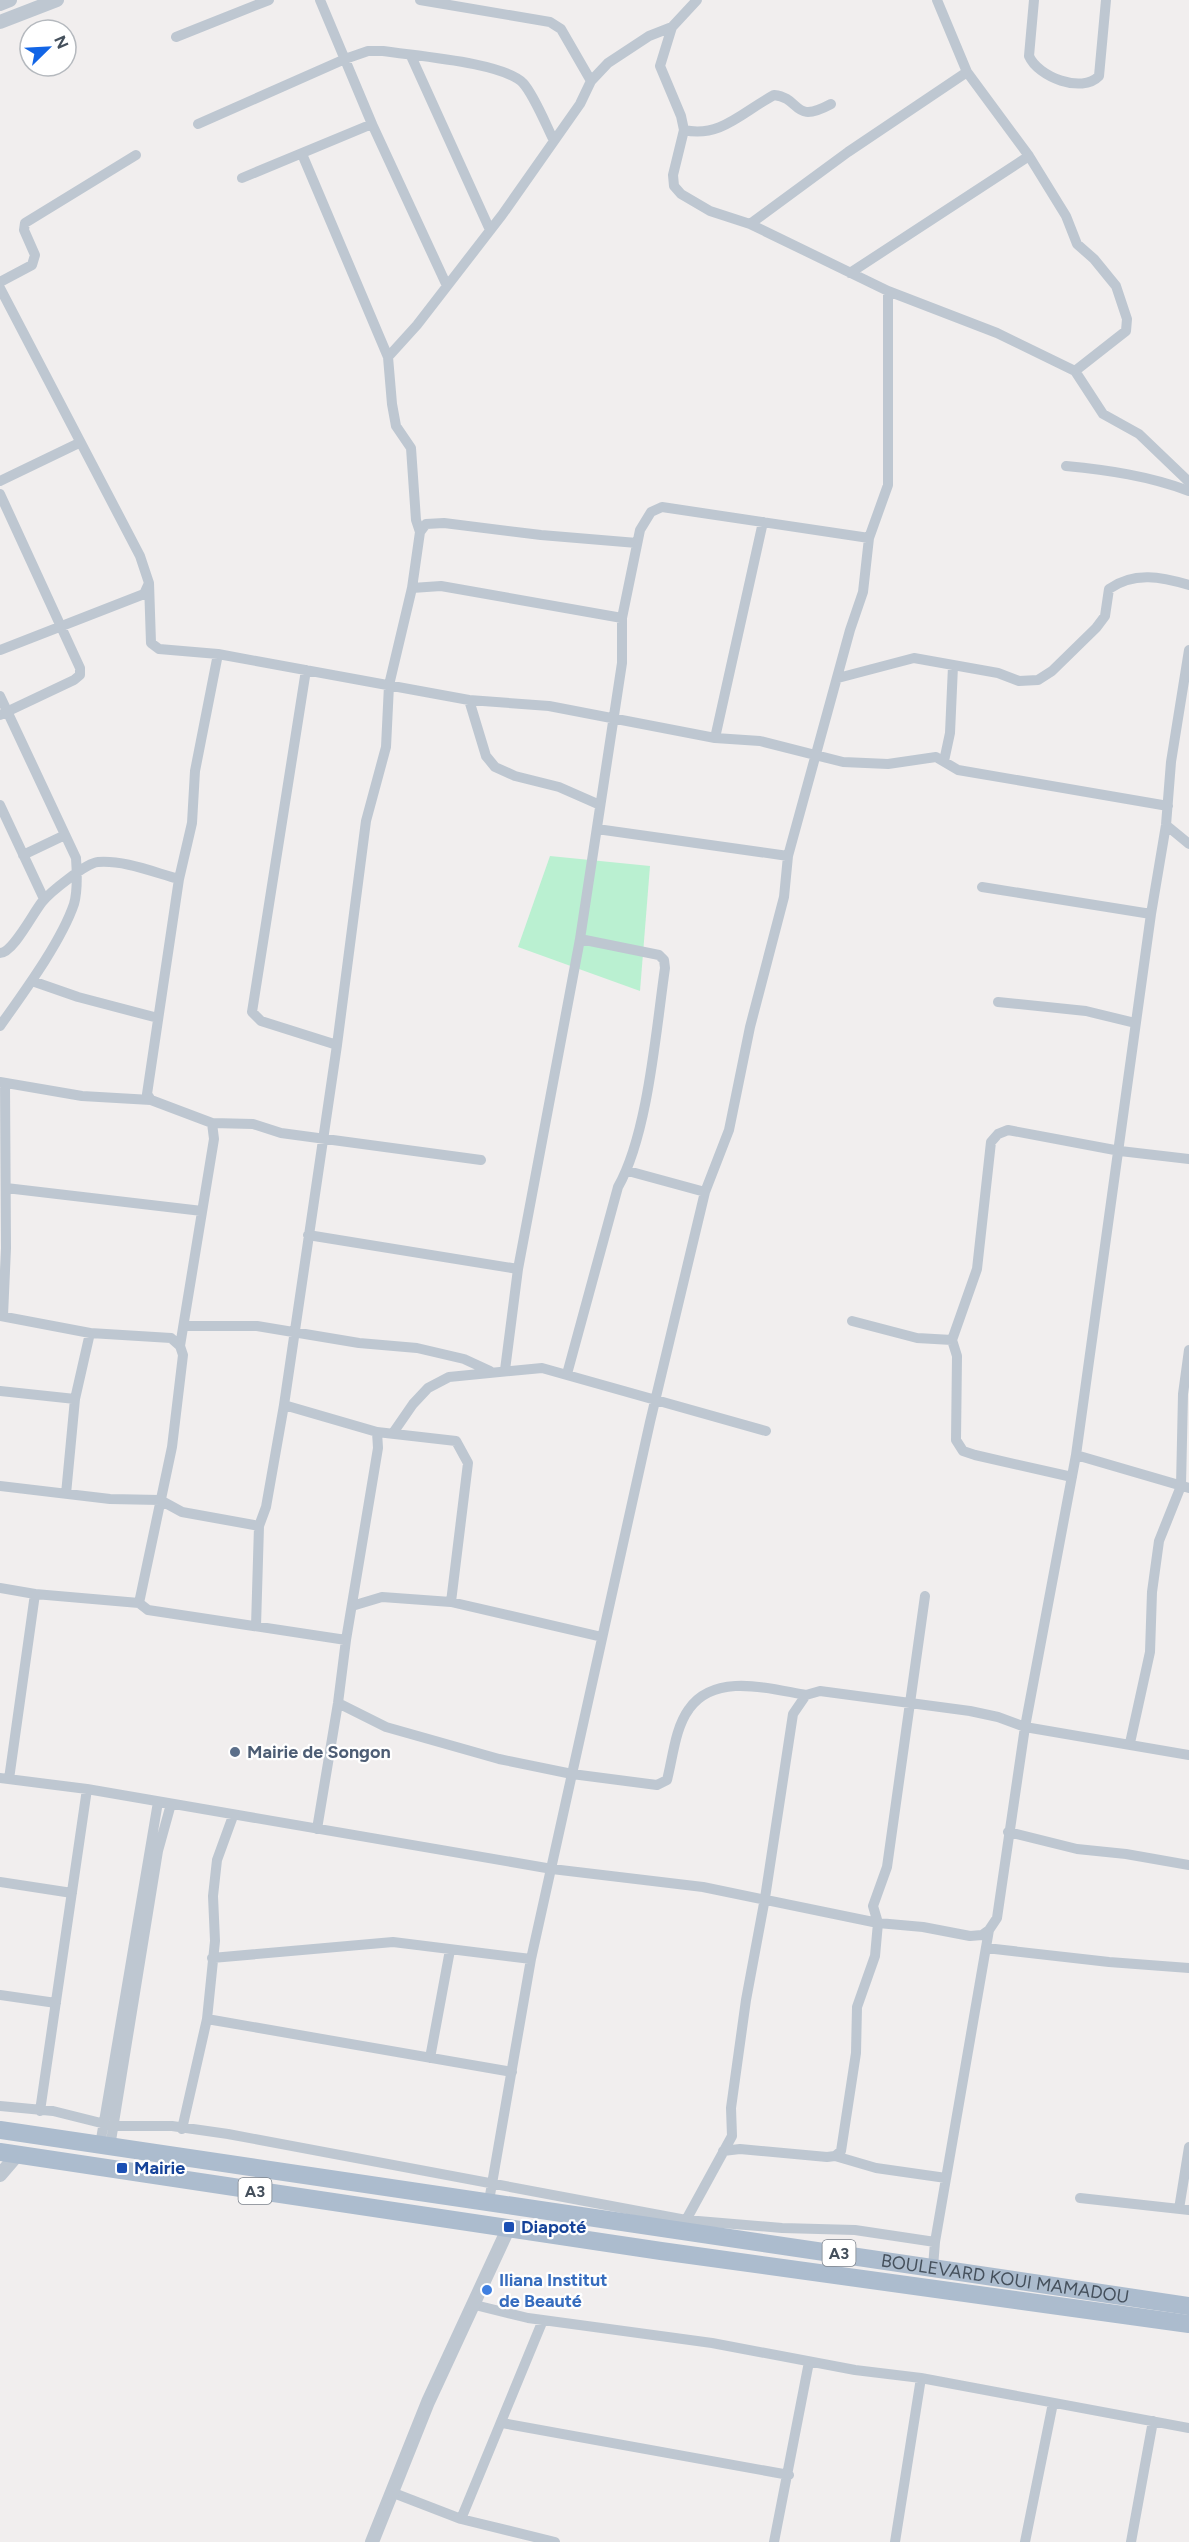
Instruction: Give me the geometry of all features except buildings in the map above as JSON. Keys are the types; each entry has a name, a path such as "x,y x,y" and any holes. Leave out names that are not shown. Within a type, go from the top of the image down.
{"main road":[{"name":"BOULEVARD KOUI MAMADOU","path":"0,2130 105,2146 492,2192 515,2205 683,2225 933,2267 1189,2306"},
{"name":"BOULEVARD KOUI MAMADOU","path":"9,2153 1189,2324"},
{"path":"509,2227 515,2205"}],"street":[{"path":"0,4 10,0"},
{"path":"0,22 57,0"},
{"path":"176,37 269,0"},
{"path":"320,0 372,124 447,286"},
{"path":"420,0 550,22 561,29 591,81"},
{"path":"697,0 672,27 660,66 681,116 684,130 673,176 674,186 681,194 710,211 750,224 888,291 997,333 1075,370 1103,414 1139,434 1189,482"},
{"path":"937,0 967,72 1029,156 1066,216 1077,244 1094,259 1116,286 1127,319 1126,331 1075,370"},
{"path":"1034,0 1029,56 1032,63 1054,77 1071,83 1087,84 1100,76 1106,0"},
{"path":"388,357 490,230 580,104 591,81 608,63 649,36 672,27"},
{"path":"198,124 345,58 368,51 383,51 482,67 510,75 524,84 554,141"},
{"path":"411,56 490,230"},
{"path":"750,224 848,152 967,72"},
{"path":"684,130 701,134 715,131 774,94 784,96 799,110 807,113 816,112 831,104"},
{"path":"242,178 372,124"},
{"path":"256,1626 259,1526 266,1507 284,1405 293,1331 337,1045 366,821 386,747 389,685 412,588 420,532 416,520 411,448 396,426 388,357 302,154"},
{"path":"0,282 32,265 36,255 24,230 26,223 136,155"},
{"path":"850,273 1029,156"},
{"path":"0,288 140,556 149,584 152,643 159,649 218,654 469,700 549,706 716,738 760,741 854,762 888,764 936,757 958,771 1168,806"},
{"path":"492,2192 531,1959 656,1401 705,1192 729,1130 750,1027 784,897 788,856 863,592 869,537 888,485 888,291"},
{"path":"0,481 79,443"},
{"path":"1066,466 1112,470 1170,483 1189,491"},
{"path":"0,494 80,668 80,675 4,713"},
{"path":"505,1370 518,1269 580,939 622,663 622,618 640,530 651,512 662,507 869,537"},
{"path":"716,738 763,522"},
{"path":"420,532 426,524 444,523 541,535 637,543"},
{"path":"838,678 914,658 998,672 1019,681 1038,680 1052,671 1096,628 1105,616 1109,589 1122,580 1137,577 1166,578 1189,585"},
{"path":"0,650 144,594 149,584"},
{"path":"412,588 441,586 622,618"},
{"path":"933,2267 935,2242 986,1948 990,1930 997,1918 1025,1727 1076,1455 1120,1150 1150,914 1166,825 1171,762 1189,650"},
{"path":"151,1100 147,1094 179,879 192,823 195,771 218,654"},
{"path":"944,761 950,733 953,666"},
{"path":"306,670 252,1012 261,1021 337,1045"},
{"path":"0,696 4,713 76,858 77,871 75,903 32,981 0,1026"},
{"path":"469,700 486,756 495,767 515,776 559,787 600,805"},
{"path":"0,805 44,899"},
{"path":"1166,825 1189,844"},
{"path":"597,829 788,856"},
{"path":"23,855 65,835"},
{"path":"0,953 10,949 44,899 77,871 95,862 115,863 179,879"},
{"path":"982,887 1150,914"},
{"path":"567,1374 618,1187 628,1171 644,1103 665,968 664,960 659,955 580,939"},
{"path":"32,981 78,997 158,1018"},
{"path":"998,1002 1086,1011 1135,1023"},
{"path":"180,1346 171,1338 90,1333 1,1316 6,1188 2,1082 82,1096 151,1100 212,1124 253,1124 281,1133 481,1160"},
{"path":"139,1603 172,1447 183,1355 180,1346 214,1139 212,1124"},
{"path":"1072,1477 963,1451 956,1440 957,1356 952,1340 977,1269 991,1142 998,1134 1008,1130 1120,1150 1189,1159"},
{"path":"628,1171 705,1192"},
{"path":"6,1188 202,1211"},
{"path":"308,1235 518,1269"},
{"path":"852,1321 917,1338 952,1340"},
{"path":"184,1326 257,1326 359,1343 417,1348 464,1359 491,1371"},
{"path":"66,1494 75,1400 90,1333"},
{"path":"1130,1743 1150,1652 1152,1592 1159,1541 1185,1487 1183,1394 1189,1350"},
{"path":"393,1433 413,1404 428,1388 449,1377 491,1371 542,1368 766,1431"},
{"path":"0,1391 75,1400"},
{"path":"284,1405 377,1432 456,1441 468,1463 451,1602"},
{"path":"317,1829 378,1448 377,1432"},
{"path":"1076,1455 1185,1487"},
{"path":"0,1486 110,1500 160,1500 182,1512 259,1526"},
{"path":"0,1588 35,1594 139,1603 148,1610 346,1640"},
{"path":"35,1594 4,1778 87,1789 233,1816 552,1869 703,1887 878,1923 923,1927 970,1936 982,1935 990,1930"},
{"path":"835,2156 844,2142 856,2053 857,2007 875,1956 878,1923 873,1906 887,1867 925,1596"},
{"path":"352,1606 382,1597 451,1602 602,1637"},
{"path":"338,1702 400,1731 499,1759 572,1774 657,1785 667,1779 681,1725 689,1708 715,1690 746,1685 806,1695 820,1691 908,1705 939,1706 999,1717 1025,1727 1130,1743 1189,1755"},
{"path":"683,2225 732,2136 731,2108 746,2000 765,1898 793,1714 806,1695"},
{"path":"40,2111 87,1789"},
{"path":"105,2146 158,1802"},
{"path":"108,2125 158,1851 171,1804"},
{"path":"182,2129 207,2019 215,1941 213,1896 216,1860 233,1816"},
{"path":"1008,1832 1077,1849 1126,1854 1189,1865"},
{"path":"0,1882 72,1893"},
{"path":"212,1958 393,1942 531,1959"},
{"path":"986,1948 1109,1962 1189,1968"},
{"path":"430,2058 450,1950"},
{"path":"0,1995 56,2003"},
{"path":"207,2019 512,2072"},
{"path":"0,2106 53,2111 108,2125 172,2126 240,2136 492,2192 683,2225 855,2230 935,2242"},
{"path":"1080,2198 1184,2210 1189,2147"},
{"path":"723,2151 740,2149 835,2156 876,2168 946,2178"},
{"path":"0,2175 9,2153"},
{"path":"372,2542 428,2402 475,2305 509,2227"},
{"path":"475,2305 543,2320 712,2343 809,2362 921,2378 1189,2428"},
{"path":"461,2519 543,2320"},
{"path":"774,2542 789,2475 809,2362"},
{"path":"895,2542 921,2378"},
{"path":"1025,2542 1053,2403"},
{"path":"1131,2542 1153,2421"},
{"path":"502,2423 789,2475"},
{"path":"391,2492 461,2519 555,2542"}],"green space":[{"path":"550,856 650,866 640,991 518,947"}],"place":[{"name":"Mairie de Songon","path":"235,1752"},
{"name":"Mairie","path":"122,2168"},
{"name":"Diapoté","path":"509,2227"},
{"name":"Iliana Institut de Beauté","path":"487,2290"}]}
